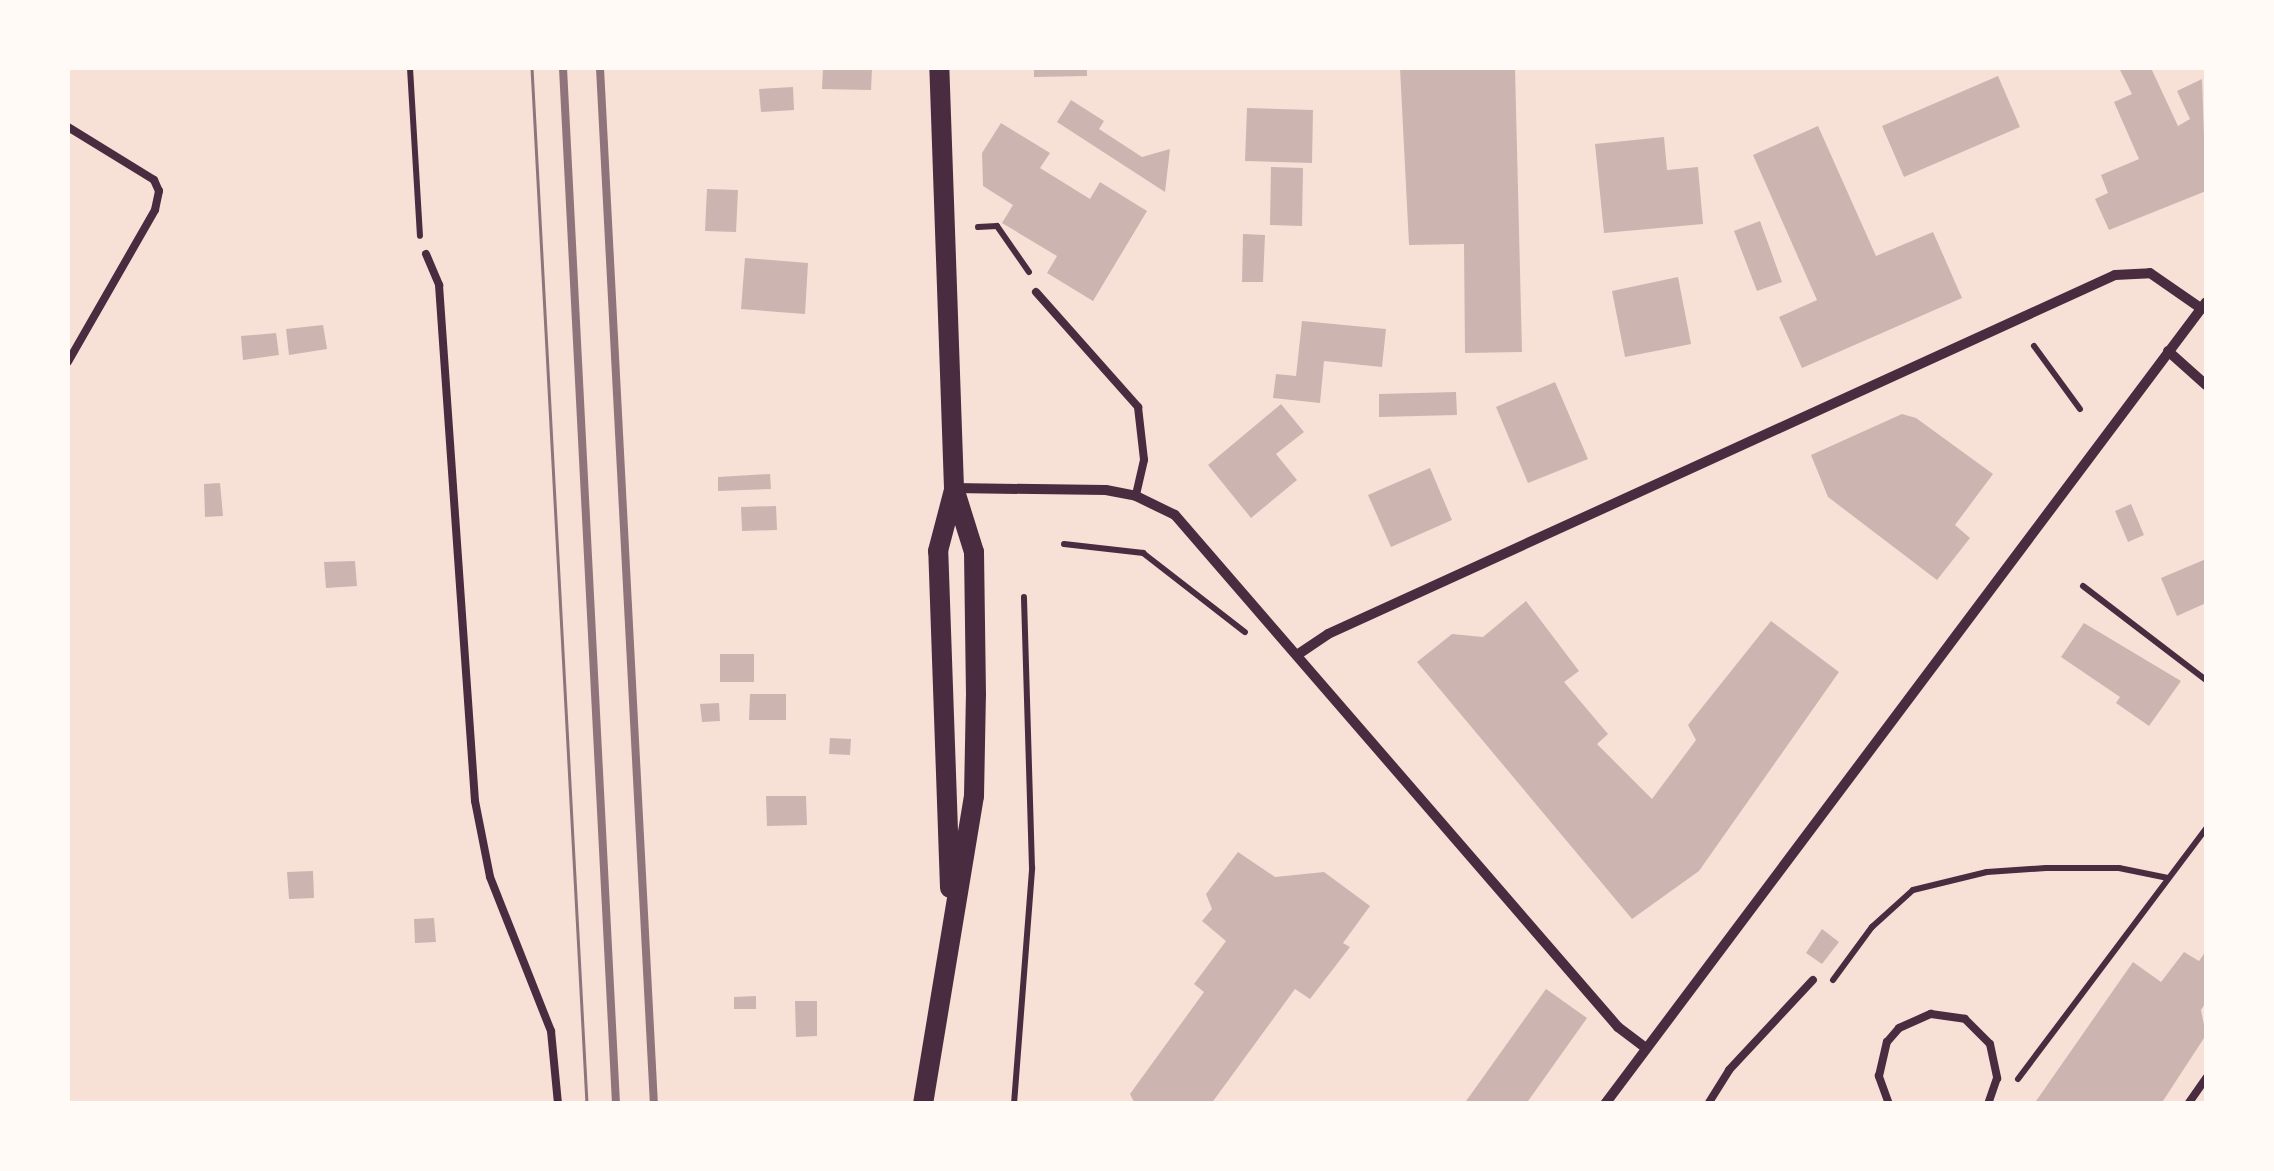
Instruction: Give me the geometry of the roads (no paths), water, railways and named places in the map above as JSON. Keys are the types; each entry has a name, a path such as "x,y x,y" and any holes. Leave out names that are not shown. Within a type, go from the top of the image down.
{"main road":[{"path":"923,1104 974,796 976,696 974,552 954,488 939,68"},
{"path":"953,923 943,798 938,551 954,488"}],"street":[{"path":"1298,655 1328,634 2116,276 2150,273 2204,306 1605,1104"},
{"path":"2168,352 2206,386"},
{"path":"954,488 1136,496 1201,538 1618,1027 1646,1047"}],"lane":[{"path":"68,128 154,180 159,191 155,210 68,362"},
{"path":"426,254 440,285 475,801 490,878 550,1032 558,1104"},
{"path":"1036,292 1138,407 1144,460 1136,496"},
{"path":"1708,1104 1729,1070 1812,980"},
{"path":"1888,1104 1879,1076 1888,1042 1930,1014 1965,1020 1990,1044 1997,1078 1988,1104"},
{"path":"2188,1104 2206,1078"}],"tram line":[{"path":"532,68 587,1104"}],"railway":[{"path":"563,68 616,1104"},
{"path":"600,68 654,1104"}]}
